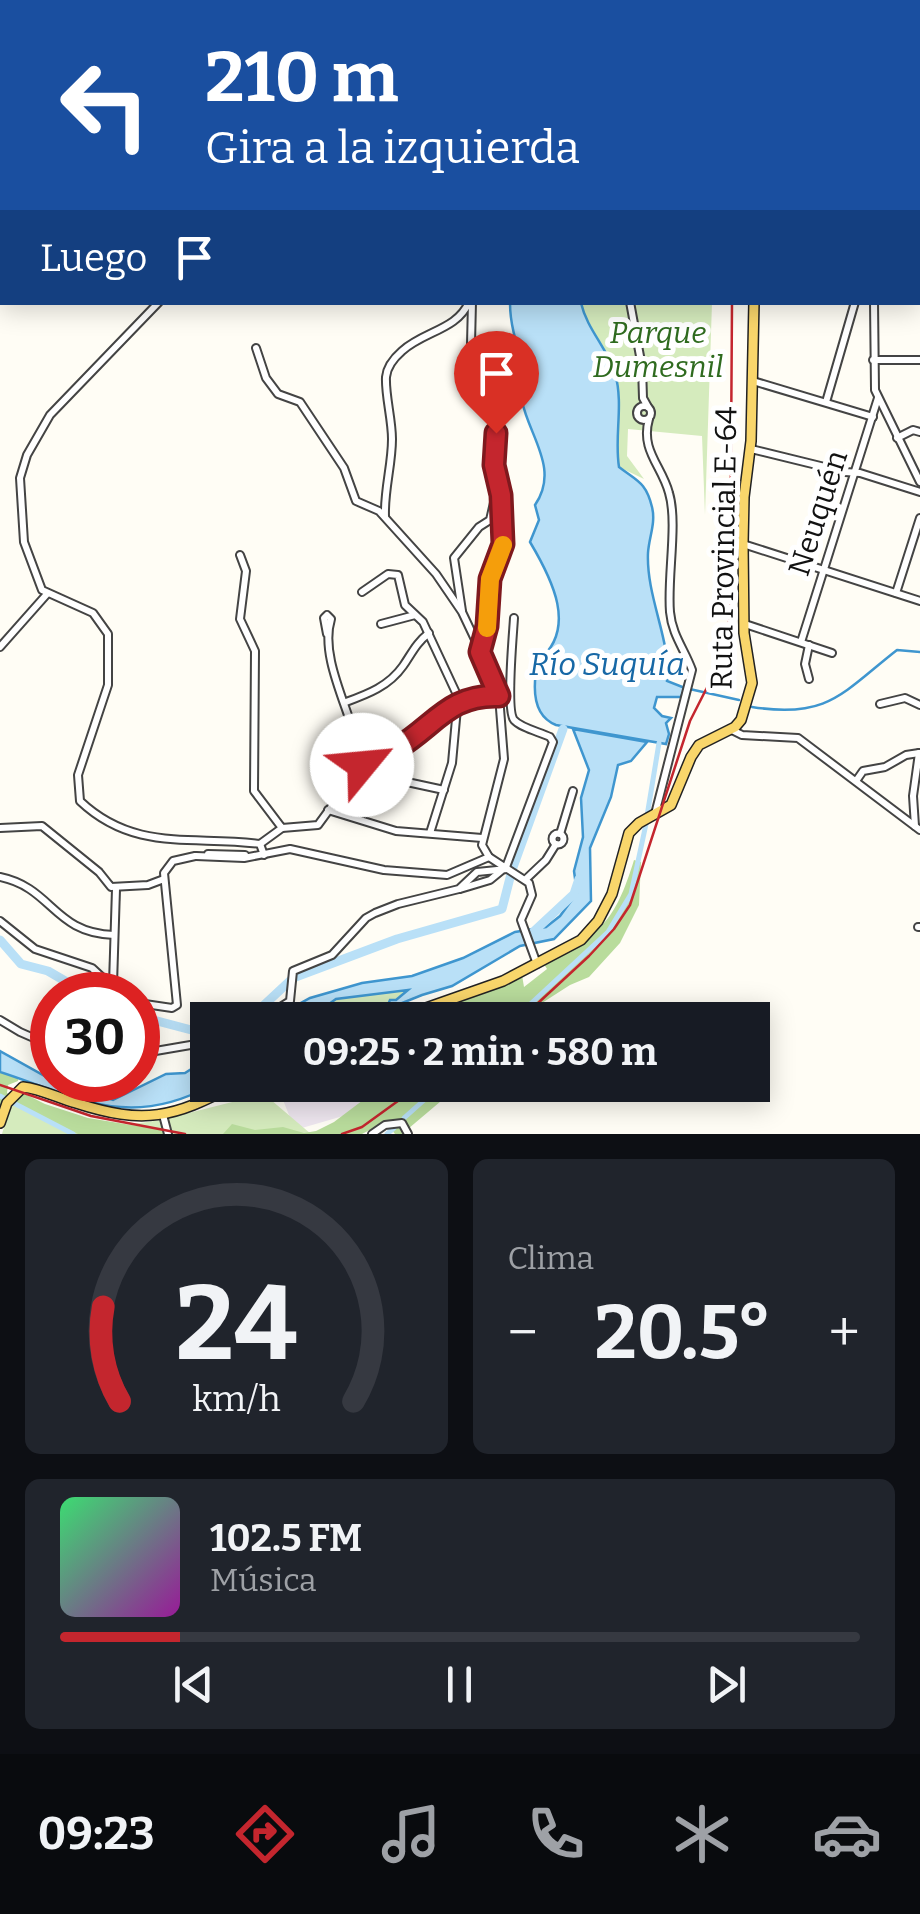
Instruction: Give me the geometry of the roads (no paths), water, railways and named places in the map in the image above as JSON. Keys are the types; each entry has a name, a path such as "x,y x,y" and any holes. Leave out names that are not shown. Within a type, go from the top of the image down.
{"main road":[{"name":"Ruta Provincial E-64","path":"444,1002 538,965 576,944 594,927 614,889 627,837 636,826 674,802 696,748 730,730 742,718 752,679 744,624 743,544 751,449 754,305"},
{"path":"0,1123 7,1103 23,1086 128,1117 163,1115 202,1102"}],"street":[{"path":"156,305 50,415 27,455 20,478 24,542 38,586 47,594 93,613 108,634 108,685 78,775 80,800 112,824 144,837 260,844 282,828 318,825 336,799 361,781"},
{"path":"385,517 384,492 392,434 388,368 418,338 457,322 469,305"},
{"path":"471,305 471,344 483,374 498,388 500,400 494,447 502,508 502,550 490,579 487,626 480,652"},
{"path":"631,305 642,367 644,408 652,414 645,420 646,430 652,458 670,494 671,615 678,644 692,667 654,816"},
{"path":"826,402 854,305"},
{"path":"874,305 878,398 920,482"},
{"path":"256,348 266,378 278,394 300,402 344,468 356,500 385,517 436,574 462,612 499,696 503,766 482,838 483,849 505,869 526,879 532,896 521,922 538,965"},
{"path":"874,360 920,360"},
{"path":"751,380 872,417"},
{"name":"Neuquén","path":"804,644 823,569 878,398"},
{"path":"897,438 912,430 920,432"},
{"path":"751,449 855,472 920,492"},
{"path":"462,612 454,558 479,527 490,520 498,485"},
{"path":"896,593 920,518"},
{"path":"743,544 920,602"},
{"path":"240,555 246,571 240,620 255,651 254,791 282,828"},
{"path":"362,592 395,572 405,606 429,633 458,703 452,764 430,833"},
{"path":"0,648 47,594"},
{"path":"380,624 416,614"},
{"path":"505,869 553,742 512,717 508,702 514,618"},
{"path":"744,624 832,653"},
{"path":"346,702 382,687 401,670 416,643 429,633"},
{"path":"328,634 336,678 362,765 351,816"},
{"path":"804,644 810,679"},
{"path":"362,765 398,748 435,716 458,703 499,696 510,686"},
{"path":"880,704 905,698 920,705"},
{"path":"730,730 742,736 798,738 918,828"},
{"path":"398,748 407,782 444,790"},
{"path":"856,781 864,771 919,754 913,796 918,828"},
{"path":"526,879 556,844 553,836 560,834 573,791"},
{"path":"328,810 396,831 482,838"},
{"path":"0,828 31,824 49,830 99,872 107,885 116,888 164,879"},
{"path":"260,844 260,855"},
{"path":"160,1006 177,1005 164,879 168,864 179,857 218,859 296,850 384,870 436,875 454,873 489,857"},
{"path":"290,1002 293,971 332,955 366,918 398,904 459,889 477,872 505,869"},
{"path":"0,877 26,885 82,931 114,935"},
{"path":"113,972 116,888"},
{"path":"0,921 30,947 97,972"},
{"path":"0,1020 30,1036"},
{"path":"160,1050 190,1045"},
{"path":"163,1115 168,1134"},
{"path":"372,1134 386,1125 402,1122 408,1134"}],"water":[{"name":"Río Suquía","path":"510,305 582,305 615,373 619,467 640,483 650,499 653,519 648,570 666,651 667,681 685,688 681,697 657,697 654,708 671,718 666,723 666,744 556,725 538,706 538,661 557,634 559,619 553,587 530,542 539,520 535,505 542,492 544,466 522,401 526,374"},
{"name":"Río Suquía","path":"573,729 647,742 631,761 618,765 611,797 590,848 591,901 554,939 520,946 452,986 405,1002 389,1002 408,990 332,1002 303,1002 362,983 412,976 463,958 515,932 546,927 560,916 577,893 574,871 583,837 581,798 589,770"},
{"path":"0,1051 30,1068 30,1082 0,1072"},
{"path":"190,1070 190,1095 182,1098 155,1106 92,1102 160,1102 160,1077"}],"waterway":[{"path":"752,707 778,710 817,706 847,690 897,650 920,652"},
{"path":"681,697 685,688 739,700"},
{"path":"267,1002 293,978 397,939 502,909 512,870 563,729"},
{"path":"647,816 659,743"},
{"path":"533,1002 608,932 631,894 646,824"},
{"path":"531,934 574,894 579,879"},
{"path":"0,940 21,964 50,972"},
{"path":"160,1022 190,1030"},
{"path":"0,1096 73,1134"},
{"path":"404,1118 422,1102"},
{"path":"387,1134 394,1128"}],"railway":[{"path":"539,1002 589,956 630,905 690,721 725,652 730,614 732,305"},
{"path":"0,1085 91,1116 185,1134"},
{"path":"342,1134 362,1127 397,1102"}],"park label":[{"name":"Parque Dumesnil","path":"658,350"}]}
